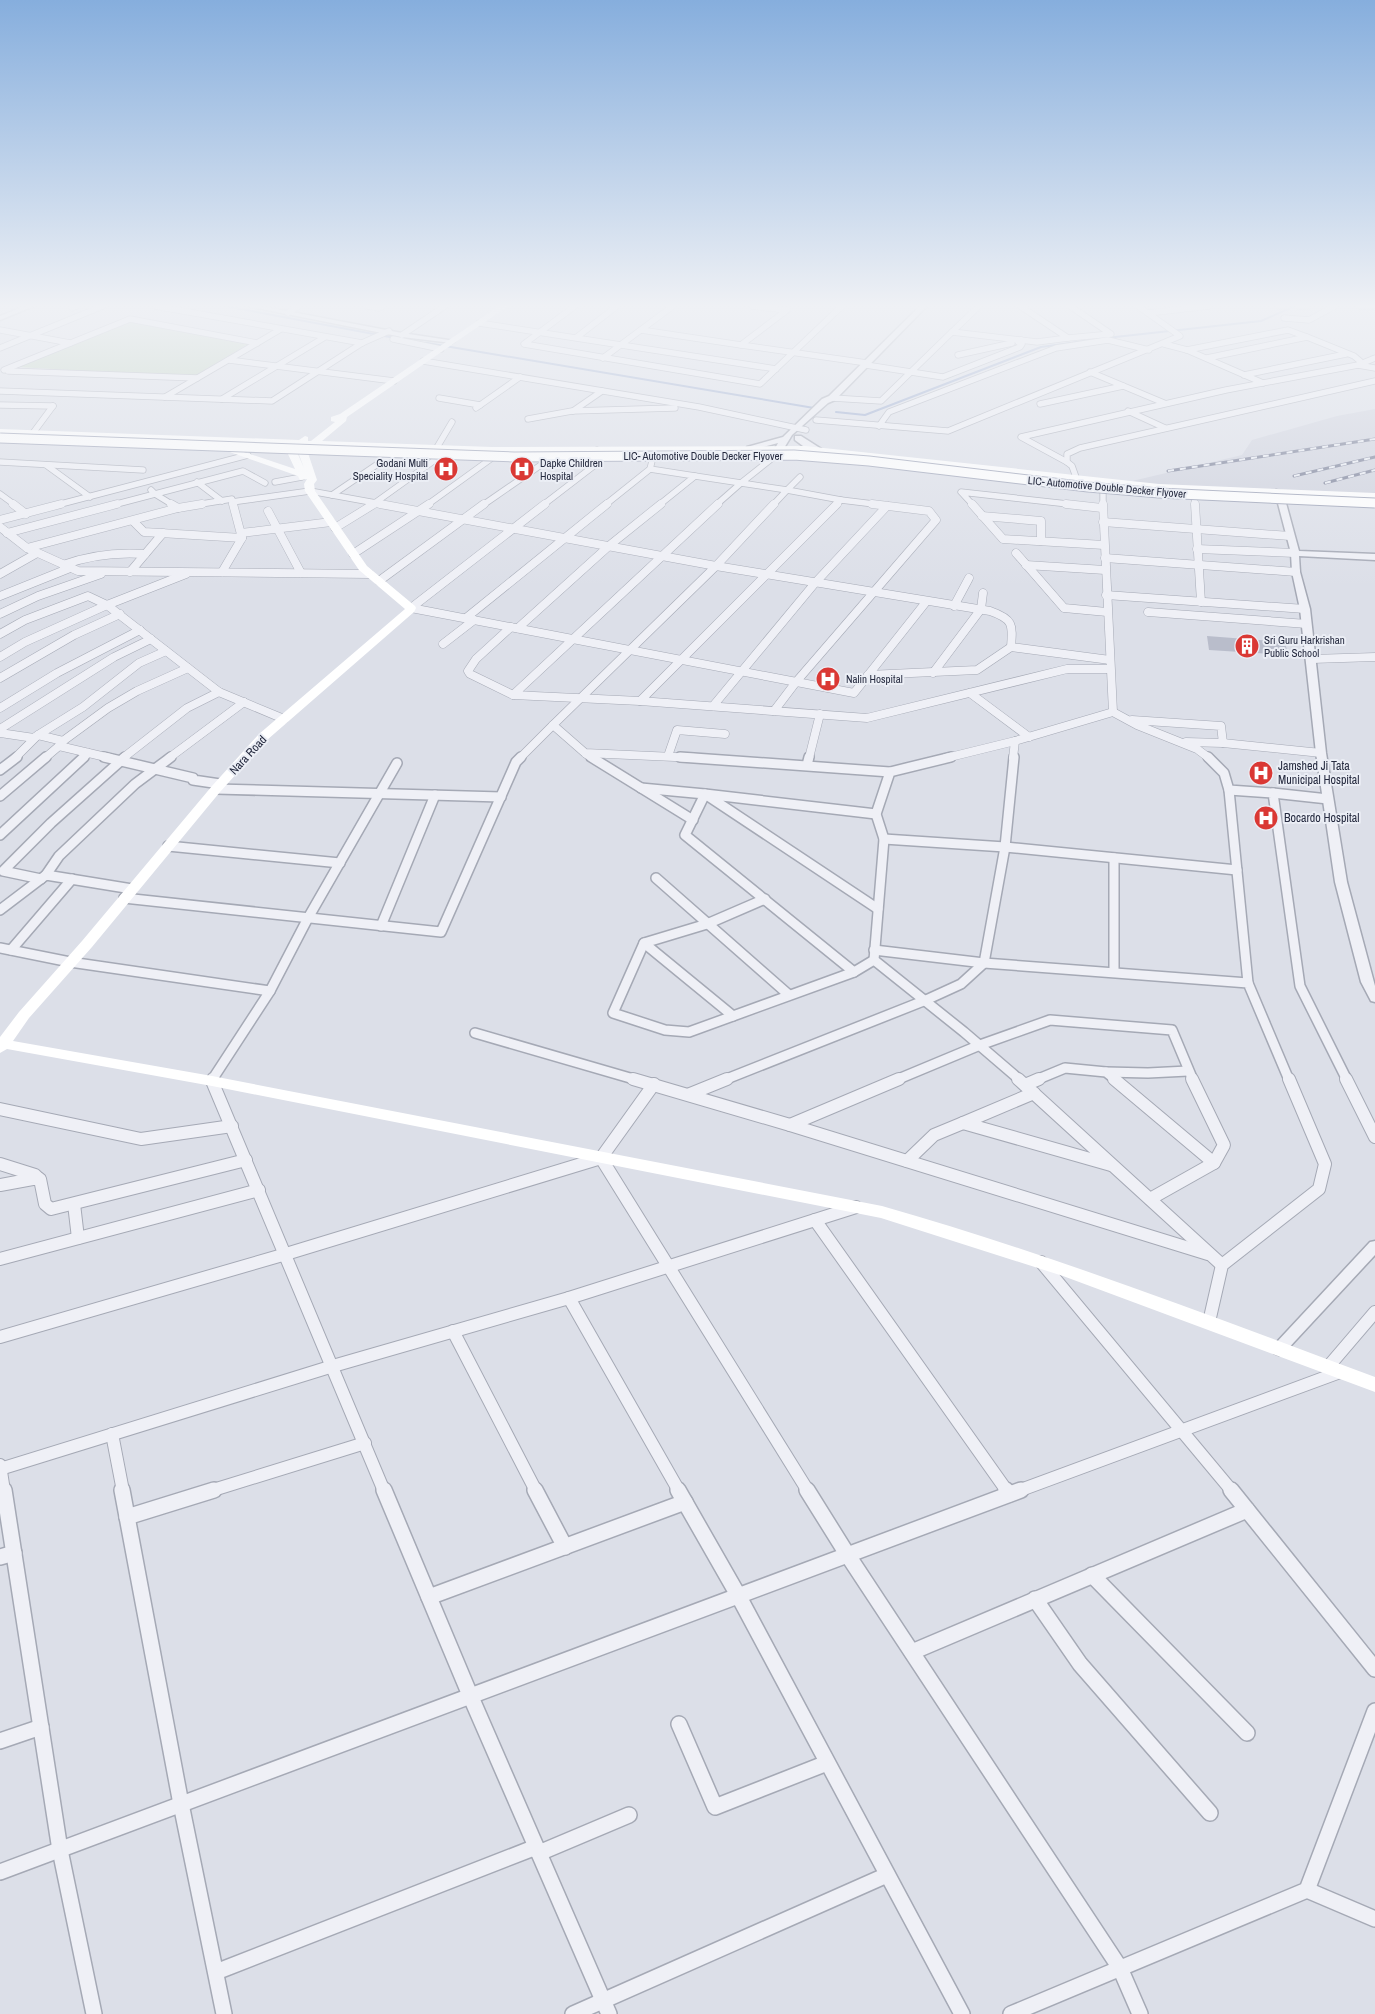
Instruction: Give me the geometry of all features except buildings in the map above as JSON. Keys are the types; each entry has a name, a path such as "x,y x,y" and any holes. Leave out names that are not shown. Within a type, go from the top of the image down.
{"main road":[{"path":"301,448 314,433 366,400"},
{"path":"0,439 292,452 311,444 343,419 343,416"},
{"path":"0,433 275,443 301,448 391,455 438,453 596,454 750,449 1103,490 1194,496 1375,497"},
{"name":"LIC- Automotive Double Decker Flyover","path":"0,433 443,451 810,452 1142,487 1375,497"},
{"path":"275,443 314,433"},
{"path":"324,434 325,440 331,445"},
{"name":"LIC- Automotive Double Decker Flyover","path":"0,439 440,456 813,456 1088,488 1375,504"},
{"path":"311,444 492,458 551,458 596,454 653,457 776,452"},
{"path":"226,449 248,455 305,481 312,480 301,448"},
{"path":"789,453 819,450 1077,480 1375,504"},
{"path":"292,452 305,481 353,554 374,578 411,608"},
{"name":"Nara Road","path":"2,1046 24,1015 218,786 263,737 409,612 411,608"},
{"path":"2,1046 212,1081 882,1212 969,1236 1209,1322 1375,1385"}],"street":[{"path":"246,400 274,400"},
{"path":"450,400 478,407 488,400"},
{"path":"572,411 589,400"},
{"path":"656,400 806,430"},
{"path":"513,695 661,555 776,452 786,438 827,400"},
{"path":"789,453 798,438 834,402 833,400"},
{"path":"864,400 882,400"},
{"path":"879,426 889,412 920,400"},
{"path":"816,420 948,431 1023,400"},
{"path":"1040,404 1059,400"},
{"path":"1157,400 1164,403"},
{"path":"1077,480 1072,466 1067,462 1021,437 1179,400"},
{"path":"1067,462 1067,454 1080,448 1293,400"},
{"path":"460,407 467,403"},
{"path":"0,405 53,406 33,433"},
{"path":"528,419 572,411 699,407"},
{"path":"1128,411 1165,428"},
{"path":"134,521 144,532 241,535 277,529 333,525 375,503 438,453 452,422"},
{"path":"750,449 786,438"},
{"path":"798,438 810,447 819,450"},
{"path":"411,608 595,465 596,454"},
{"path":"0,520 248,455"},
{"path":"332,495 391,455"},
{"path":"443,644 564,537 650,469 653,457"},
{"path":"353,554 419,511 492,458"},
{"path":"0,527 27,548 78,571 302,573 374,578 551,458"},
{"path":"0,462 143,470"},
{"path":"46,464 90,497"},
{"path":"650,469 841,500 929,512 936,520 796,682 774,711"},
{"path":"7,533 243,471 266,486 271,496"},
{"path":"695,476 610,545 476,659 468,672 513,695 640,701 867,718 1067,669 1110,669"},
{"path":"3,868 43,877 72,879 128,893 308,918 441,932 516,762 716,566 800,477"},
{"path":"232,502 271,496 305,481"},
{"path":"276,482 305,481 332,495 716,566 926,602 981,609 1005,616 1009,620 1012,635 1011,647"},
{"path":"197,482 222,501"},
{"path":"141,483 178,508"},
{"path":"1103,490 1102,508 1113,712"},
{"path":"1102,508 961,492 1003,539 1104,546"},
{"path":"0,494 26,514"},
{"path":"1194,496 1198,529 1197,549 1201,602"},
{"path":"1280,496 1295,553 1296,572 1305,609 1321,753 1341,882 1367,982 1375,998"},
{"path":"27,548 178,508 232,499 241,535 222,572"},
{"path":"640,701 841,500"},
{"path":"713,706 815,583 887,506"},
{"path":"268,511 302,573"},
{"path":"982,516 1041,522 1041,541"},
{"path":"1103,522 1290,536"},
{"path":"130,572 163,533"},
{"path":"1197,549 1375,557"},
{"path":"0,596 89,556 108,552 145,554"},
{"path":"0,574 37,553"},
{"path":"1016,553 1064,608 1107,612"},
{"path":"1105,558 1296,572"},
{"path":"0,564 17,565"},
{"path":"1026,565 1105,570"},
{"path":"0,614 38,596 110,572"},
{"path":"0,656 25,642 107,605 192,572"},
{"path":"954,606 969,578"},
{"path":"933,673 981,609 983,593"},
{"path":"0,634 25,620 88,596 120,614 219,692 284,719"},
{"path":"1106,596 1305,609"},
{"path":"411,608 854,693 926,602"},
{"path":"1148,612 1307,624"},
{"path":"0,678 74,635 120,614"},
{"path":"0,708 57,673 140,630"},
{"path":"0,729 114,656 151,639"},
{"path":"868,675 977,670 991,664 997,656 1011,647 1110,660"},
{"path":"0,733 34,738 83,707 139,664 166,651"},
{"path":"1312,659 1375,657"},
{"path":"0,796 61,744 108,708 137,691 188,668"},
{"path":"3,868 121,760 187,708 219,692"},
{"path":"970,693 1029,737"},
{"path":"0,910 43,877 58,856 154,768 244,702"},
{"path":"586,754 668,756 890,772 1029,737 1113,712 1197,749 1216,763 1224,773 1229,790 1248,983 1325,1164 1319,1189 1222,1265 1209,1322"},
{"path":"807,765 820,714"},
{"path":"1126,719 1221,726 1223,743"},
{"path":"553,725 586,754 693,820"},
{"path":"668,756 678,730 726,734"},
{"path":"38,735 88,753 154,768 218,786 501,797"},
{"path":"0,770 22,752 38,735"},
{"path":"690,1094 926,1000 961,984 984,963 1005,847 1014,741"},
{"path":"1178,742 1223,743 1321,753"},
{"path":"0,835 88,753"},
{"path":"397,763 308,918 270,991 212,1081 470,1695 606,2007"},
{"path":"874,955 884,839 876,814 890,772"},
{"path":"641,788 876,814"},
{"path":"1229,790 1328,798"},
{"path":"1273,793 1300,986 1375,1136"},
{"path":"705,794 686,835 854,972"},
{"path":"705,794 878,909"},
{"path":"381,926 435,795"},
{"path":"884,839 1005,847 1237,870"},
{"path":"168,846 340,863"},
{"path":"1114,858 1114,972"},
{"path":"656,878 789,996"},
{"path":"11,950 72,879"},
{"path":"765,899 707,924 644,943 613,1013 665,1030 689,1032 854,972 874,955 1248,983"},
{"path":"644,943 733,1016"},
{"path":"0,948 70,962 270,991"},
{"path":"874,955 1034,1093 1222,1265"},
{"path":"790,1125 980,1046 1050,1020 1172,1030 1188,1071 1224,1145 1214,1164 1150,1199"},
{"path":"475,1033 690,1094 1212,1256"},
{"path":"1025,1085 1064,1068 1106,1072 1148,1073 1188,1071"},
{"path":"1106,1072 1214,1164"},
{"path":"0,1336 286,1254 601,1158 654,1084"},
{"path":"907,1161 934,1135 1034,1093"},
{"path":"0,1109 142,1139 232,1126"},
{"path":"963,1123 1114,1166"},
{"path":"601,1158 847,1554 1120,1968 1140,2014"},
{"path":"0,1164 35,1174 40,1179 45,1204 48,1208 74,1204 246,1160"},
{"path":"0,1184 38,1178"},
{"path":"0,1259 259,1190"},
{"path":"74,1204 78,1238"},
{"path":"94,2014 60,1850 41,1727 7,1555 0,1467 333,1366 569,1298 856,1207"},
{"path":"815,1220 1010,1494"},
{"path":"1279,1349 1375,1246"},
{"path":"1041,1262 1183,1430 1375,1669"},
{"path":"569,1298 738,1595 962,2014"},
{"path":"0,1872 1183,1430 1334,1370 1375,1312"},
{"path":"454,1331 565,1547"},
{"path":"112,1434 181,1804 224,2014"},
{"path":"127,1517 365,1443"},
{"path":"429,1597 685,1502"},
{"path":"912,1652 1247,1510"},
{"path":"1092,1575 1247,1733"},
{"path":"1035,1599 1080,1664 1210,1813"},
{"path":"1306,1890 1375,1711"},
{"path":"679,1724 715,1807 827,1763"},
{"path":"0,1741 41,1727"},
{"path":"216,1972 629,1815"},
{"path":"573,2014 606,2007 887,1875"},
{"path":"1012,2014 1306,1890 1375,1919"}],"shaded area":[{"path":"1375,409 1375,495 1217,489 1128,482 1242,455 1252,440 1337,416"}],"waterway":[{"path":"766,400 814,408"},
{"path":"836,412 865,415 904,400"}],"railway":[{"path":"0,438 444,455 753,454 835,456 1114,488 1375,502"},
{"path":"1168,471 1375,439"},
{"path":"1294,476 1375,457"},
{"path":"1325,483 1375,470"}],"place":[{"name":"Godani Multi Speciality Hospital","path":"446,469"},
{"name":"Dapke Children Hospital","path":"522,469"},
{"name":"Sri Guru Harkrishan Public School","path":"1247,646"},
{"name":"Nalin Hospital","path":"828,679"},
{"name":"Jamshed Ji Tata Municipal Hospital","path":"1261,773"},
{"name":"Bocardo Hospital","path":"1266,818"}]}
